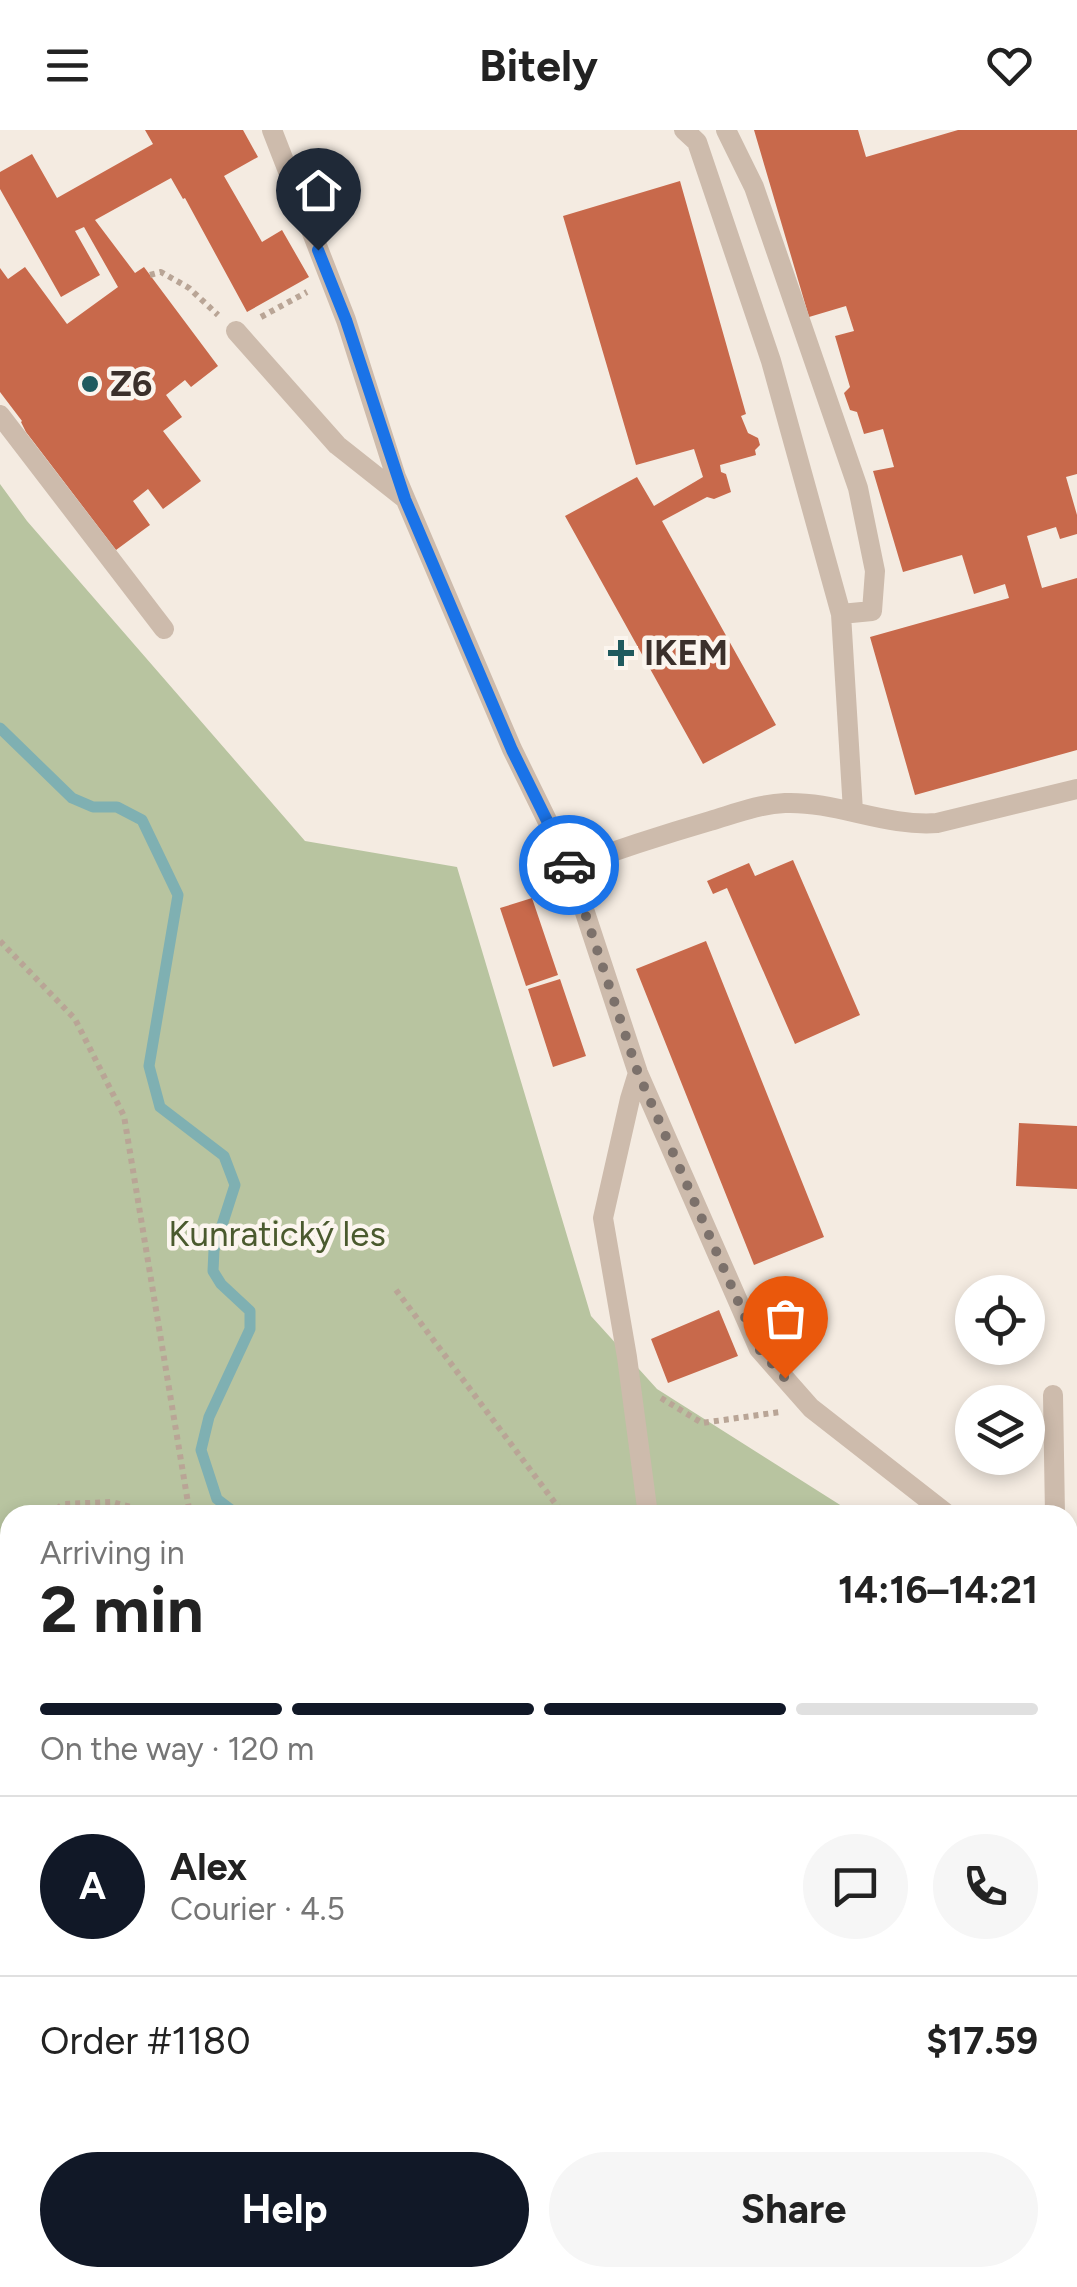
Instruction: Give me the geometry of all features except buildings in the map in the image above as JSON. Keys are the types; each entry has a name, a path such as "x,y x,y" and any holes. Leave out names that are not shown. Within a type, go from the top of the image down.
{"lane":[{"path":"272,130 346,320 405,499 512,750 570,867 638,1073 759,1349 811,1408 935,1505"},
{"path":"684,130 697,142 771,361 840,614 853,811"},
{"path":"726,130 754,187 858,488 875,570 872,611 840,614"},
{"path":"236,331 337,445 405,499"},
{"path":"0,415 164,628"},
{"path":"570,867 634,843 759,807 800,804 916,825 1077,789"},
{"path":"638,1073 603,1218 647,1505"},
{"path":"1053,1395 1056,1505"}],"path":[{"path":"0,942 75,1019 124,1116 188,1505"},
{"path":"396,1290 557,1505"},
{"path":"630,1379 702,1423 811,1408"},
{"path":"62,1505 112,1502 123,1505"}],"green space":[{"name":"Kunratický les","path":"0,484 27,521 305,841 457,867 591,1316 657,1389 840,1505 0,1505"}],"waterway":[{"path":"0,728 72,798 93,807 117,807 142,820 178,895 149,1066 160,1107 224,1156 235,1185 214,1250 213,1271 250,1311 250,1329 209,1417 201,1450 217,1499 225,1505"}],"way so far":[{"path":"569,865 638,1073 759,1349 785,1378"}],"place":[{"name":"Z6","path":"90,384"},
{"name":"IKEM","path":"621,653"}],"route":[{"path":"318,250 346,320 396,477 512,750 569,865"}]}
